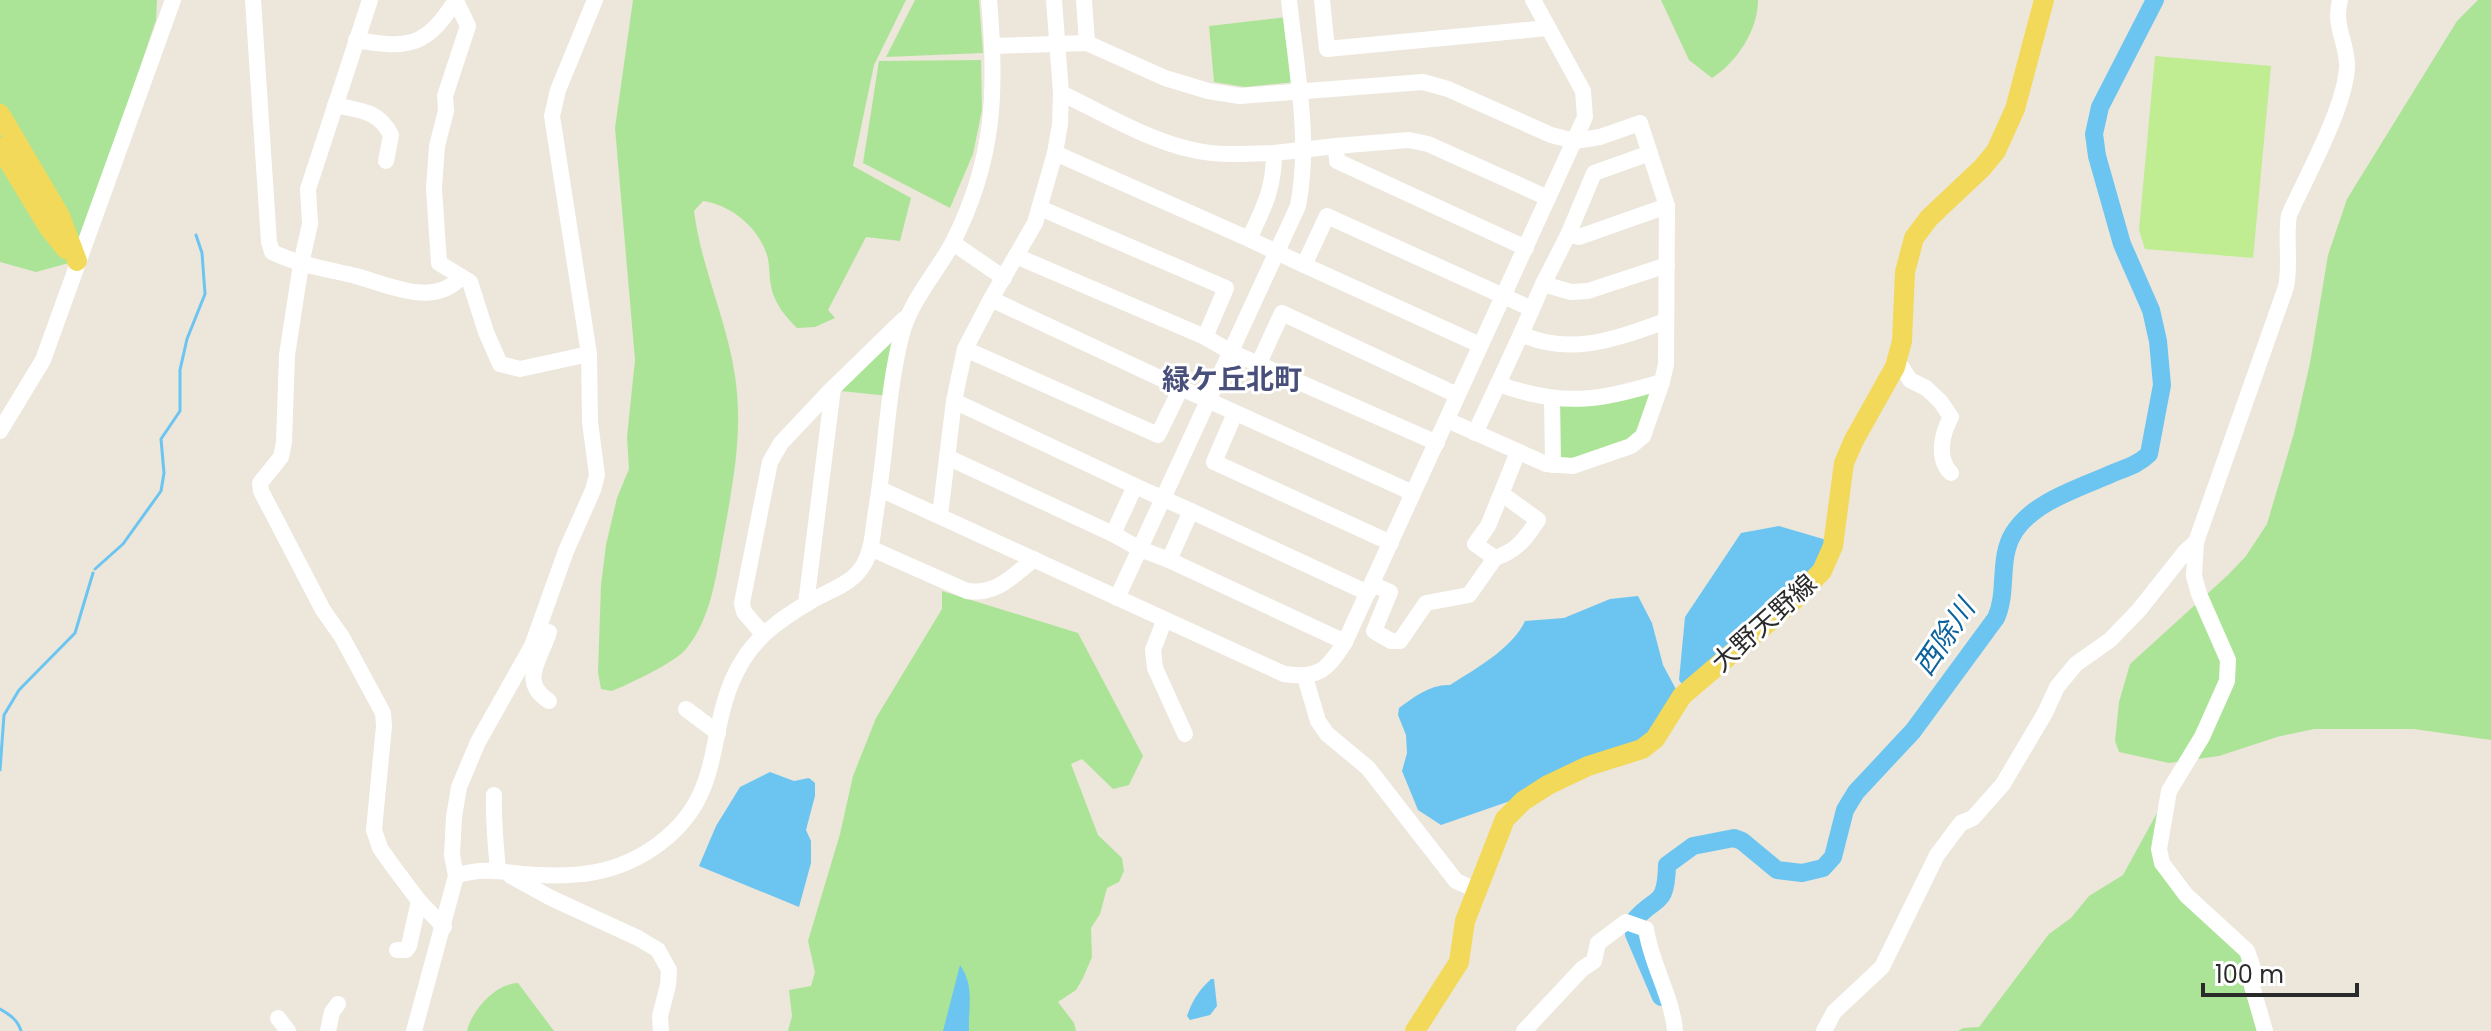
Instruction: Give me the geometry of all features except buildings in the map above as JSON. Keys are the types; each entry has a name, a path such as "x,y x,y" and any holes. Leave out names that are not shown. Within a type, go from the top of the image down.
{"main road":[{"name":"大野天野線","path":"1415,1031 1459,962 1465,921 1505,819 1523,801 1548,785 1588,766 1642,749 1655,739 1682,696 1792,602 1822,571 1833,546 1844,463 1897,360 1902,341 1905,272 1914,238 1929,218 1996,151 2015,109 2044,0"},
{"path":"0,114 60,216 77,261"},
{"path":"0,147 49,228 77,261"}],"street":[{"path":"0,431 43,360 173,0"},
{"path":"253,0 272,252 301,264 359,277 393,289 440,291 452,288 461,277"},
{"path":"370,0 308,189 310,224 287,355 284,442 281,457 260,483 261,491 323,610 342,637 383,713 374,830 380,848 419,901 444,927"},
{"path":"356,40 391,46 407,44 440,25 456,0"},
{"path":"456,0 468,26 445,96 446,111 437,146 434,188 439,263 470,282 500,364 520,369 589,354"},
{"path":"414,1031 456,876 452,855 459,787 478,742 532,646 597,475 590,422 589,354 552,116 558,90 595,0"},
{"path":"456,876 479,870 555,877 583,876 621,866 660,843 677,827 701,795 712,764 730,683 741,662 763,634 850,579 864,565 880,489 901,336 908,315 953,243 979,180 993,118 993,46 989,0"},
{"path":"940,515 954,401 965,349 1035,223 1055,153 1061,93 1054,0"},
{"path":"1084,0 1087,43"},
{"path":"1117,598 1298,206 1304,175 1304,148 1289,0"},
{"path":"1322,0 1327,49 1548,28"},
{"path":"880,489 1284,674 1305,677 1330,665 1345,642 1585,117 1583,91 1533,0"},
{"path":"2265,1031 2252,986 2252,965 2247,951 2186,895 2162,863 2159,849 2169,791 2202,737 2227,681 2228,660 2194,576 2196,542 2289,272 2289,215 2343,96 2347,64 2336,16 2340,0"},
{"path":"993,46 1087,43 1165,78 1208,91 1240,96 1423,82 1448,89 1551,135 1575,141 1600,137 1640,123 1667,206 1666,364 1643,436 1631,446 1584,464 1553,465 1447,420"},
{"path":"1061,93 1162,140 1194,150 1231,155 1409,140 1428,144 1548,198"},
{"path":"335,105 383,120 391,135 386,161"},
{"path":"1336,146 1337,161 1526,248"},
{"path":"1055,153 1480,345"},
{"path":"1249,239 1274,178 1274,153"},
{"path":"1475,433 1594,173 1650,153"},
{"path":"1568,235 1579,237 1667,206"},
{"path":"1040,208 1226,288 1205,337"},
{"path":"1304,265 1327,216 1532,309"},
{"path":"953,243 1004,278"},
{"path":"1016,256 1205,337 1231,352 1437,443"},
{"path":"1543,284 1571,292 1588,291 1667,265"},
{"path":"991,299 1413,493"},
{"path":"1259,363 1282,313 1457,395"},
{"path":"763,634 744,612 742,603 770,462 794,427 908,315"},
{"path":"1521,334 1549,343 1576,345 1606,342 1666,321"},
{"path":"965,349 1158,435 1181,388"},
{"path":"1897,360 1910,380 1926,388 1951,417 1944,430 1942,458 1943,467 1951,473"},
{"path":"1498,384 1552,398 1583,400 1608,397 1662,382"},
{"path":"806,604 833,388"},
{"path":"1552,398 1553,465"},
{"path":"954,401 1191,511 1370,588 1390,592 1374,631 1391,641 1400,641 1426,603 1469,595 1495,558 1522,543 1538,520 1502,494"},
{"path":"1235,413 1214,462 1391,543"},
{"path":"1495,558 1475,544 1488,526 1518,452"},
{"path":"947,457 1345,642"},
{"path":"1113,534 1135,486"},
{"path":"1169,560 1191,511"},
{"path":"549,701 536,693 532,686 533,672 555,614 554,607 570,556 570,542"},
{"path":"1824,1031 1834,1012 1882,967 1937,855 1961,823 1973,818 2003,784 2057,687 2076,664 2110,640 2139,610 2196,542"},
{"path":"870,548 978,593 1000,587 1034,559"},
{"path":"1164,621 1153,650 1155,668 1185,734"},
{"path":"1305,677 1318,721 1327,734 1368,768 1456,881 1478,891"},
{"path":"686,709 718,733"},
{"path":"494,795 493,819 500,872"},
{"path":"500,872 658,950 669,970 660,1016 661,1031"},
{"path":"397,950 406,950 409,946 419,901"},
{"path":"1524,1031 1582,969 1594,961 1598,943 1632,924 1646,929 1672,1010 1675,1031"},
{"path":"328,1031 332,1012 338,1004"},
{"path":"404,1031 420,1006"}],"green space":[{"path":"0,0 157,0 156,20 87,223 69,263 36,272 0,262"},
{"path":"633,0 906,0 874,65 853,166 911,198 900,241 866,237 828,310 835,318 815,327 797,328 781,309 772,292 769,263 763,245 742,219 724,207 703,201 694,211 735,376 738,415 736,453 728,509 713,592 695,636 673,660 612,691 601,689 598,672 601,585 617,498 629,469 627,437 635,360 615,128"},
{"path":"915,0 979,0 983,53 886,57"},
{"path":"1661,0 1758,0 1750,34 1738,54 1712,78 1689,60"},
{"path":"2478,0 2491,0 2491,740 2414,729 2314,729 2277,737 2219,756 2169,763 2119,752 2115,741 2119,702 2130,664 2228,575 2246,556 2267,524 2294,433 2310,363 2328,255 2347,199 2457,21"},
{"path":"1288,17 1295,82 1245,87 1214,82 1209,26"},
{"path":"2155,56 2271,66 2253,258 2145,249 2139,230"},
{"path":"981,60 982,110 973,154 950,208 863,163 879,61"},
{"path":"896,338 889,396 841,391 841,385"},
{"path":"1659,385 1641,435 1558,464 1555,399"},
{"path":"942,591 1078,633 1143,756 1129,785 1113,789 1082,759 1071,764 1098,835 1122,858 1124,871 1119,882 1107,888 1100,914 1091,928 1092,957 1083,978 1076,990 1058,1002 1074,1023 1076,1031 788,1031 792,1016 789,990 811,986 815,972 808,941 840,834 853,776 876,718 942,609"},
{"path":"2169,791 2162,863 2242,946 2264,1031 1958,1031 1979,1027 2049,934 2071,918 2089,896 2123,875"},
{"path":"518,983 554,1031 467,1031 474,1015 493,993 509,984"}],"water":[{"path":"1779,526 1830,541 1819,568 1684,687 1679,680 1685,617 1741,533"},
{"path":"1638,596 1652,623 1663,665 1678,693 1650,737 1510,801 1441,825 1418,810 1402,771 1407,753 1399,708 1429,689 1450,685 1481,665 1511,641 1525,621 1564,618 1610,599"},
{"path":"770,772 794,781 809,778 815,783 815,796 806,830 811,841 811,863 799,907 699,866 716,826 740,787"},
{"path":"960,965 968,981 969,1031 943,1031"},
{"path":"1214,979 1217,1006 1210,1015 1190,1020 1187,1016 1194,1001"}],"waterway":[{"name":"西除川","path":"1661,997 1634,934 1633,922 1662,895 1667,865 1693,846 1734,838 1777,870 1802,873 1823,868 1833,857 1845,810 1856,792 1913,731 1996,618 2002,597 2008,544 2021,523 2057,497 2131,466 2149,454 2162,385 2158,341 2151,310 2122,244 2097,156 2094,134 2100,107 2155,0"},
{"path":"95,569 123,544 161,491 164,473 161,439 180,411 180,370 187,339 205,294 202,253 196,235"},
{"path":"0,770 4,715 19,690 75,633 93,573"},
{"path":"0,1009 10,1015 21,1031"}],"district":[{"name":"緑ケ丘北町","path":"1232,379"}]}
